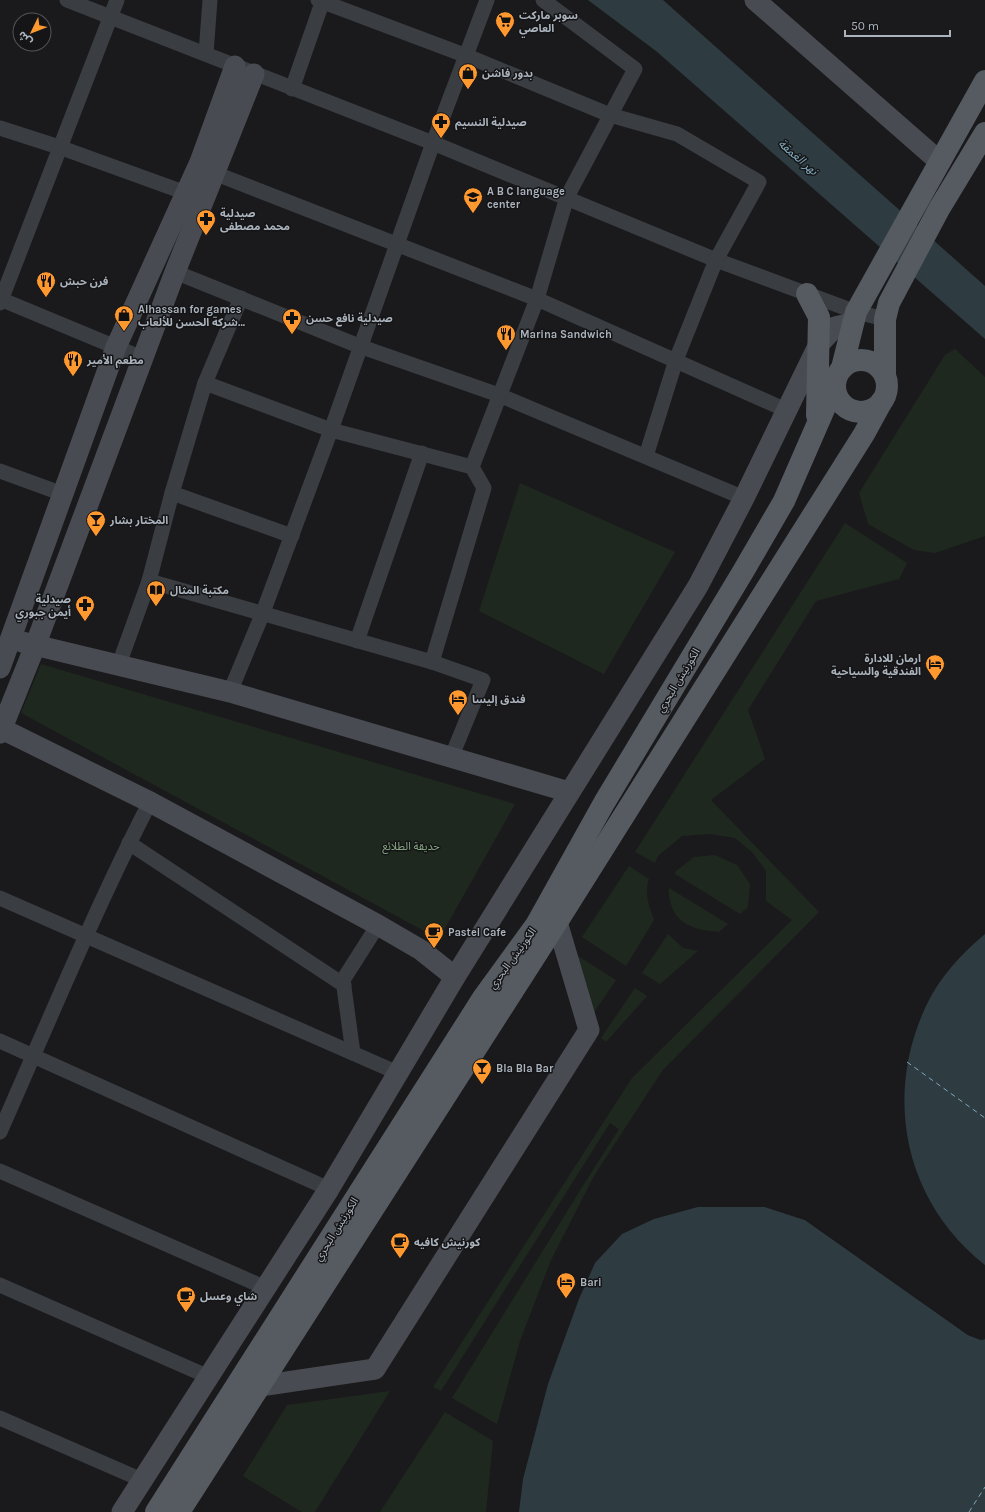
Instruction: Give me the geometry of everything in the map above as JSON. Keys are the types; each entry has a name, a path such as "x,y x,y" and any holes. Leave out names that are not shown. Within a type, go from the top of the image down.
{"main road":[{"name":"الكورنيش البحري","path":"156,1512 483,998 536,925 604,803 784,501 816,430 838,376 854,318 870,286 985,81"},
{"path":"885,376 879,367 865,361 850,362 838,376 836,393 840,402 848,408 856,411 870,410 882,401 886,393 887,384 885,376 887,311 939,210 985,133"},
{"path":"807,294 818,312 820,323 818,344 816,430"},
{"name":"الكورنيش البحري","path":"179,1512 557,922 864,434 882,401"}],"street":[{"path":"67,0 567,197 716,260 807,294 854,318"},
{"path":"117,0 0,301 142,358"},
{"path":"206,54 210,0"},
{"path":"230,692 262,615 292,536 360,346 398,246 433,143 487,0"},
{"path":"472,467 537,300 567,197 635,69 543,0"},
{"path":"755,0 940,162"},
{"path":"292,89 321,1 467,56 610,115 677,134 759,182 716,260 676,360 646,456"},
{"path":"0,668 5,637 63,494 116,348 200,162 235,66"},
{"path":"254,74 174,272 35,646 1,730 150,802 378,925 421,950 455,977"},
{"path":"0,128 59,147 186,193"},
{"path":"214,173 537,300 676,360 786,410"},
{"path":"174,272 360,346 499,395 744,498"},
{"path":"118,666 149,581 172,492 205,383 241,298"},
{"path":"122,1512 329,1190 455,977 698,586 744,498 818,344 835,327 854,318 887,311"},
{"path":"205,383 331,430 472,467 484,488 432,662"},
{"path":"357,641 422,453"},
{"path":"0,471 63,494"},
{"path":"172,492 292,536"},
{"path":"149,581 262,615 432,662 483,680 451,758"},
{"path":"5,637 35,646 230,692 569,792"},
{"path":"0,1132 86,936 129,843 150,802"},
{"path":"129,843 344,985"},
{"path":"0,898 398,1073"},
{"path":"260,1386 375,1369 589,1030 557,922"},
{"path":"353,1053 343,980 378,925"},
{"path":"0,1040 329,1190"},
{"path":"0,1171 266,1288"},
{"path":"0,1285 209,1377"},
{"path":"0,1418 142,1480"}],"green space":[{"path":"955,349 985,377 985,536 935,553 914,550 868,524 859,493 945,355"},
{"path":"520,483 675,552 604,674 479,611"},
{"path":"845,523 907,563 899,579 816,601 748,710 765,759 711,800 819,912 662,1071 594,1176 551,1260 520,1341 497,1424 452,1398 619,1129 610,1123 441,1391 433,1387 632,1078 792,920 766,901 766,871 753,853 735,838 710,834 682,836 658,856 655,863 635,852"},
{"name":"حديقة الطلائع","path":"41,664 515,804 439,939 21,713"},
{"path":"715,855 737,865 750,884 748,907 740,914 675,874 676,871 694,857"},
{"path":"629,866 649,879 647,894 654,920 626,966 582,937"},
{"path":"669,888 728,924 719,932 703,930 688,925 677,916 673,909 669,896"},
{"path":"668,934 683,948 698,951 660,984 642,973"},
{"path":"565,948 616,980 587,1023"},
{"path":"635,988 647,996 606,1042 601,1038"},
{"path":"390,1391 315,1512 302,1512 243,1476 287,1405"},
{"path":"445,1412 493,1441 486,1512 380,1512"}],"water":[{"name":"نهر الغمقة","path":"588,0 663,0 985,286 985,339 656,51"},
{"path":"985,934 985,1265 958,1240 936,1211 920,1180 909,1146 905,1112 906,1076 913,1041 926,1006 937,986 951,967"},
{"path":"698,1207 765,1207 805,1220 968,1335 981,1340 985,1339 985,1512 519,1512 523,1479 548,1384 579,1299 595,1263 622,1234 654,1219"}],"pier":[{"path":"731,1205 765,1205 806,1219 969,1333 985,1337 985,1339 981,1340 968,1335 805,1220 765,1207 730,1207"}],"ferry route":[{"path":"907,1062 985,1118"},
{"path":"969,1512 985,1487"}],"place":[{"name":"سوبر ماركت العاصي","path":"505,38"},
{"name":"بدور فاشن","path":"468,90"},
{"name":"صيدلية النسيم","path":"441,139"},
{"name":"A B C language center","path":"473,214"},
{"name":"صيدلية محمد مصطفى","path":"206,236"},
{"name":"فرن حبش","path":"46,298"},
{"name":"Alhassan for games شركة الحسن للألعاب...","path":"124,332"},
{"name":"صيدلية نافع حسن","path":"292,335"},
{"name":"Marina Sandwich","path":"506,351"},
{"name":"مطعم الأمير","path":"73,377"},
{"name":"المختار بشار","path":"96,537"},
{"name":"مكتبة المثال","path":"156,607"},
{"name":"صيدلية أيمن جبوري","path":"85,622"},
{"name":"ارمان للادارة الفندقية والسياحية","path":"935,681"},
{"name":"فندق إليسا","path":"458,716"},
{"name":"Pastel Cafe","path":"434,949"},
{"name":"Bla Bla Bar","path":"482,1085"},
{"name":"كورنيش كافيه","path":"400,1259"},
{"name":"Bari","path":"566,1299"},
{"name":"شاي وعسل","path":"186,1313"}]}
